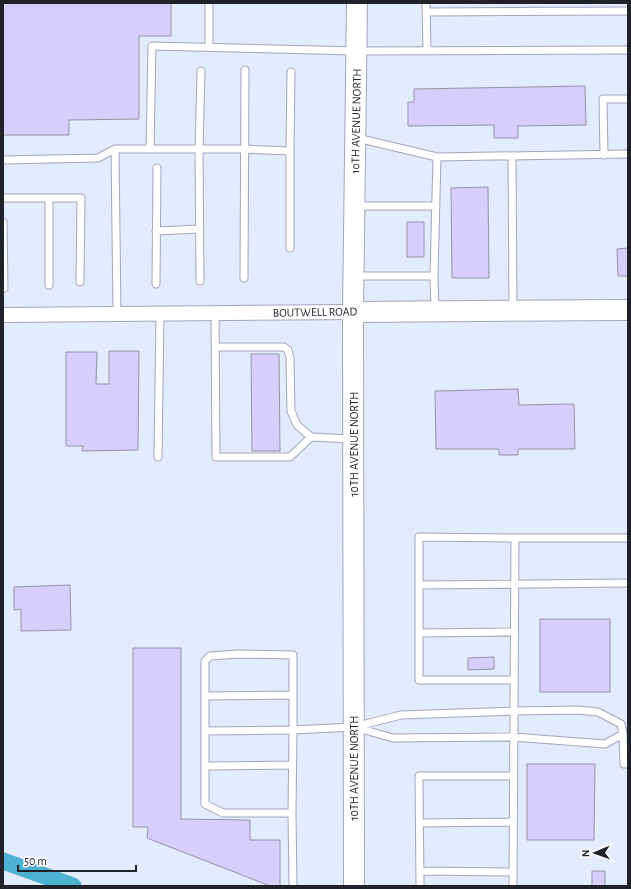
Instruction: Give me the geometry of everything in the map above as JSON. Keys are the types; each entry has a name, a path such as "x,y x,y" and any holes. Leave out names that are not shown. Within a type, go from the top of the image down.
{"street":[{"name":"10TH AVENUE NORTH","path":"354,886 354,206 357,3"},
{"name":"BOUTWELL ROAD","path":"3,315 628,310"}],"lane":[{"path":"209,3 209,47"},
{"path":"426,3 427,50"},
{"path":"426,12 628,11"},
{"path":"150,149 152,46 356,51 628,50"},
{"path":"244,278 245,70"},
{"path":"200,281 199,149 201,71"},
{"path":"290,248 291,72"},
{"path":"604,155 603,99 628,99"},
{"path":"355,138 437,157 628,154"},
{"path":"115,149 117,314"},
{"path":"3,160 98,158 115,149 244,149 290,151"},
{"path":"512,156 513,310"},
{"path":"435,311 434,276 437,157"},
{"path":"156,284 157,168"},
{"path":"3,198 81,198 80,282"},
{"path":"49,198 49,285"},
{"path":"354,206 436,206"},
{"path":"3,222 4,288"},
{"path":"156,230 200,230"},
{"path":"354,276 434,276"},
{"path":"215,313 216,457 290,457 311,438"},
{"path":"158,457 160,314"},
{"path":"215,347 284,347 288,350 290,358 291,411 297,425 311,438 354,439"},
{"path":"514,680 419,680 418,537 628,538"},
{"path":"513,886 515,538"},
{"path":"419,585 628,583"},
{"path":"419,633 514,632"},
{"path":"292,813 223,813 205,804 205,661 210,656 238,654 293,655 293,886"},
{"path":"205,696 293,696"},
{"path":"205,731 293,730 354,727 401,715 578,710 598,712 621,724 623,734 624,764 628,764"},
{"path":"354,727 393,738 513,737 605,744 623,734"},
{"path":"205,766 292,766"},
{"path":"420,886 419,776 513,776"},
{"path":"420,823 513,822"},
{"path":"420,871 513,872"}],"building":[{"path":"4,3 171,3 171,36 139,36 139,119 69,120 69,135 3,135"},
{"path":"585,86 586,125 518,126 518,138 494,138 494,125 408,126 408,102 414,102 414,89"},
{"path":"488,187 489,278 452,278 451,188"},
{"path":"407,222 424,222 424,257 407,257"},
{"path":"628,248 628,276 618,276 617,249"},
{"path":"109,351 139,351 138,450 82,451 83,446 66,446 66,352 97,352 96,384 109,384"},
{"path":"251,354 279,354 280,451 252,451"},
{"path":"518,389 519,405 574,404 575,449 518,449 518,455 499,455 499,449 436,449 435,391"},
{"path":"70,585 71,630 21,631 21,609 14,610 14,587"},
{"path":"540,619 610,619 610,692 540,692"},
{"path":"133,648 181,648 181,819 250,820 250,840 280,840 280,886 270,886 147,838 148,827 133,827"},
{"path":"494,657 494,669 468,670 468,658"},
{"path":"527,764 595,764 594,840 527,840"},
{"path":"592,871 605,871 605,886 592,886"}],"waterway":[{"path":"3,861 73,886"}]}
